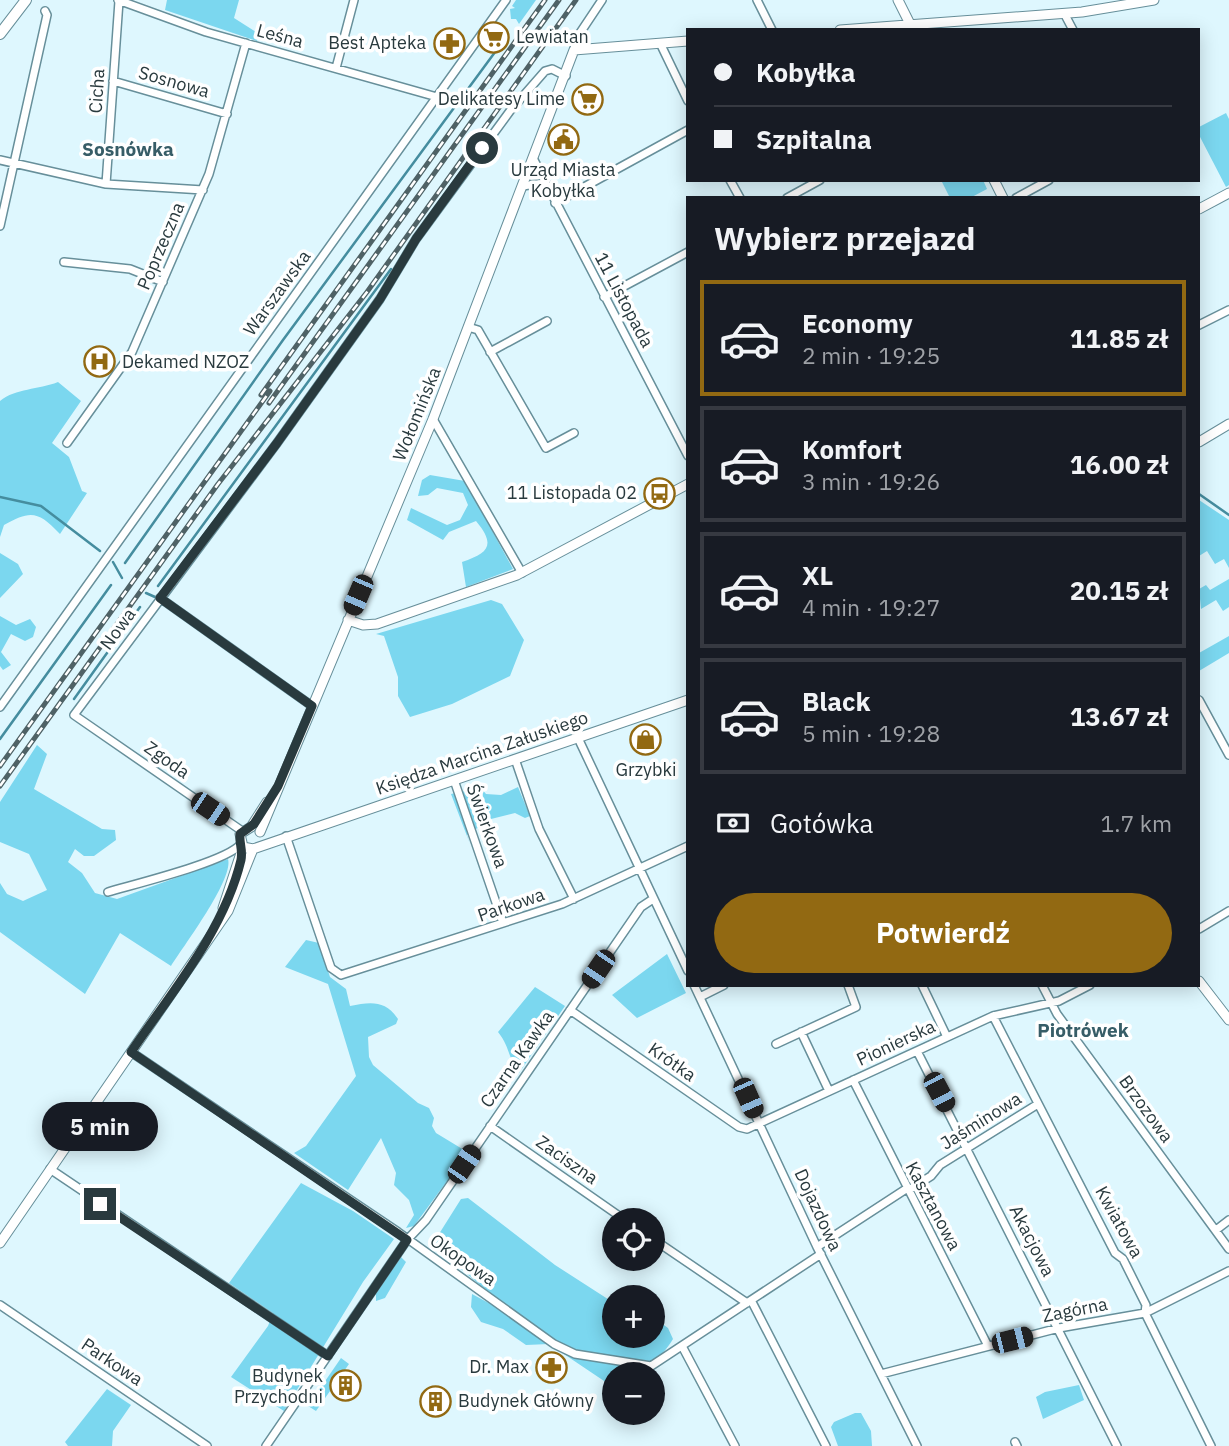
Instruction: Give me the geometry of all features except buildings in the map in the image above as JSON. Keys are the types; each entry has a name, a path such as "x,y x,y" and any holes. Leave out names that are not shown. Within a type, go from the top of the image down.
{"main road":[{"path":"0,34 26,0"}],"street":[{"name":"Leśna","path":"118,0 246,43 437,97"},
{"name":"Cicha","path":"106,184 118,0"},
{"path":"336,68 354,0"},
{"name":"Warszawska","path":"0,706 506,0"},
{"path":"602,0 576,38 574,50 686,41"},
{"path":"757,0 771,28"},
{"path":"898,0 911,27"},
{"path":"887,28 1064,13 1154,0"},
{"path":"0,226 47,15 45,11"},
{"path":"1064,13 1072,28"},
{"name":"Poprzeczna","path":"67,443 132,352 203,190 246,43"},
{"path":"660,43 686,97"},
{"name":"Wołomińska","path":"0,1243 228,911 251,839 278,786 433,419 574,50"},
{"name":"Nowa","path":"74,715 277,443 380,299 416,239 510,111 545,71 552,69 566,76"},
{"name":"Sosnowa","path":"113,82 227,114"},
{"path":"555,203 686,131"},
{"name":"11 Listopada","path":"533,158 686,453"},
{"path":"0,160 106,184 203,190"},
{"path":"791,196 816,182"},
{"path":"1020,196 1045,182"},
{"path":"522,186 545,183"},
{"path":"1200,208 1229,193"},
{"path":"604,297 686,253"},
{"path":"64,262 130,269 163,282"},
{"path":"1200,324 1229,310"},
{"path":"490,352 547,321"},
{"path":"468,327 478,330 546,448 574,433"},
{"path":"433,419 522,573"},
{"path":"1200,441 1229,425"},
{"path":"348,620 363,625 377,624 482,590 522,573 686,485"},
{"path":"160,598 312,706"},
{"name":"Księdza Marcina Załuskiego","path":"251,839 286,835 686,701"},
{"path":"1200,705 1229,755"},
{"name":"Zgoda","path":"74,715 251,839"},
{"path":"578,738 686,967"},
{"path":"515,759 539,829 574,899"},
{"name":"Świerkowa","path":"454,780 503,923"},
{"name":"Parkowa","path":"286,835 331,968 337,975 442,945 574,899 686,847"},
{"path":"108,892 201,863 234,850 251,839"},
{"name":"Czarna Kawka","path":"267,1446 407,1240 426,1220 641,907 653,899"},
{"path":"1200,928 1229,911"},
{"path":"1200,982 1229,1020"},
{"name":"Dojazdowa","path":"695,987 819,1250 917,1446"},
{"path":"700,997 720,987"},
{"path":"776,1044 856,1007 849,987"},
{"path":"923,987 947,1037"},
{"name":"Brzozowa","path":"1043,987 1049,1002 1229,1249"},
{"name":"Pionierska","path":"760,1124 993,1016 1049,1002 1085,987"},
{"name":"Krótka","path":"570,1010 739,1127 747,1129 760,1124"},
{"name":"Kwiatowa","path":"993,1016 1115,1253 1123,1259 1146,1305 1145,1313 1211,1446"},
{"path":"801,1032 829,1091"},
{"name":"Akacjowa","path":"917,1051 1117,1446"},
{"name":"Okopowa","path":"131,1052 561,1348 583,1355 626,1362"},
{"name":"Kasztanowa","path":"853,1080 988,1346"},
{"name":"Jaśminowa","path":"657,1362 931,1176 940,1165 1038,1104"},
{"name":"Zaciszna","path":"490,1126 608,1208"},
{"path":"50,1169 328,1356"},
{"path":"1216,1230 1229,1220"},
{"path":"665,1246 749,1301 826,1446"},
{"name":"Zagórna","path":"881,1374 1059,1328 1145,1313 1229,1271"},
{"name":"Parkowa","path":"0,1305 207,1446"},
{"path":"682,1346 735,1446"}],"shaded area":[{"path":"167,0 239,0 234,18 259,34 257,41 165,10"},
{"path":"516,0 536,0 519,24 516,19 511,19 510,9 515,8 512,6"},
{"path":"1226,113 1229,119 1229,185 1226,187 1200,137 1200,126"},
{"path":"942,182 984,182 987,189 974,196 949,196"},
{"path":"58,382 81,401 52,443 69,457 82,491 87,493 60,534 40,517 28,515 4,525 0,537 0,401 20,391"},
{"path":"430,475 465,481 513,569 466,587 462,562 478,555 487,547 486,536 476,521 449,532 443,540 407,520 411,508 447,525 460,520 468,505 463,493 437,488 428,495 418,496 422,480"},
{"path":"1200,501 1229,520 1229,568 1224,559 1215,564 1207,551 1200,555"},
{"path":"0,553 18,564 23,574 0,598"},
{"path":"1229,579 1229,607 1223,611 1216,600 1201,609 1200,588 1206,585 1210,590"},
{"path":"491,600 502,604 524,640 510,676 452,704 410,717 398,696 398,677 384,636 376,634"},
{"path":"0,616 16,625 30,619 36,627 33,637 25,641 11,634 1,652 11,665 3,670 0,666"},
{"path":"1229,636 1229,653 1200,670 1200,652"},
{"path":"37,745 47,754 34,789 102,829 115,830 116,840 94,856 84,856 75,849 68,862 82,873 95,893 117,899 228,859 228,869 216,897 171,966 120,933 85,994 0,932 0,883 7,894 23,901 47,890 29,854 0,842 0,802"},
{"path":"518,787 530,816 525,818 515,813 491,819 467,835 470,844 451,794 481,788 486,794 501,795"},
{"path":"306,940 319,943 330,977 346,989 350,1006 383,1005 398,1019 396,1024 368,1037 369,1057 373,1065 418,1103 429,1108 434,1118 432,1126 436,1133 464,1150 450,1177 414,1226 406,1228 414,1215 409,1200 394,1185 396,1173 381,1138 348,1190 294,1153 306,1146 356,1076 328,984 285,967"},
{"path":"667,954 686,993 637,1018 612,995"},
{"path":"535,987 565,1006 519,1073 498,1032"},
{"path":"301,1183 353,1211 394,1239 363,1282 284,1411 231,1377 268,1326 273,1313 229,1283"},
{"path":"468,1198 555,1265 602,1295 602,1348 665,1348 665,1326 673,1339 668,1347 652,1362 602,1362 602,1380 549,1344 526,1345 503,1329 481,1322 471,1307 472,1294 498,1308 497,1299 432,1245 461,1199"},
{"path":"401,1257 406,1262 385,1298 376,1301 376,1292"},
{"path":"341,1358 349,1364 316,1411 308,1406"},
{"path":"1079,1385 1084,1400 1043,1419 1036,1397 1045,1392"},
{"path":"107,1389 131,1405 113,1431 112,1446 68,1446 65,1442"},
{"path":"861,1413 871,1431 872,1446 838,1446 831,1427 834,1422"}],"waterway":[{"path":"125,563 283,340 501,44"},
{"path":"158,586 391,269"},
{"path":"1200,495 1229,515"},
{"path":"0,497 41,506 100,551"},
{"path":"113,562 122,578"},
{"path":"0,739 111,585"},
{"path":"146,593 155,597"},
{"path":"74,699 140,607"}],"railway":[{"path":"261,395 545,0"},
{"path":"269,403 559,0"},
{"path":"0,786 218,484 367,292 576,0"},
{"path":"0,766 270,391"}],"place":[{"name":"Lewiatan","path":"493,37"},
{"name":"Best Apteka","path":"449,43"},
{"name":"Delikatesy Lime","path":"588,99"},
{"name":"Urząd Miasta Kobyłka","path":"563,140"},
{"name":"Dekamed NZOZ","path":"99,362"},
{"name":"11 Listopada 02","path":"660,493"},
{"name":"Grzybki","path":"646,739"},
{"name":"Dr. Max","path":"552,1367"},
{"name":"Budynek Przychodni","path":"346,1386"},
{"name":"Budynek Główny","path":"435,1401"}],"district":[{"name":"Sosnówka","path":"128,149"},
{"name":"Piotrówek","path":"1083,1030"}],"route":[{"path":"100,1204 328,1356 407,1240 131,1052 214,929 240,862 243,846 240,834 254,824 278,786 312,706 160,598 277,443 380,299 416,239 482,148"}]}
